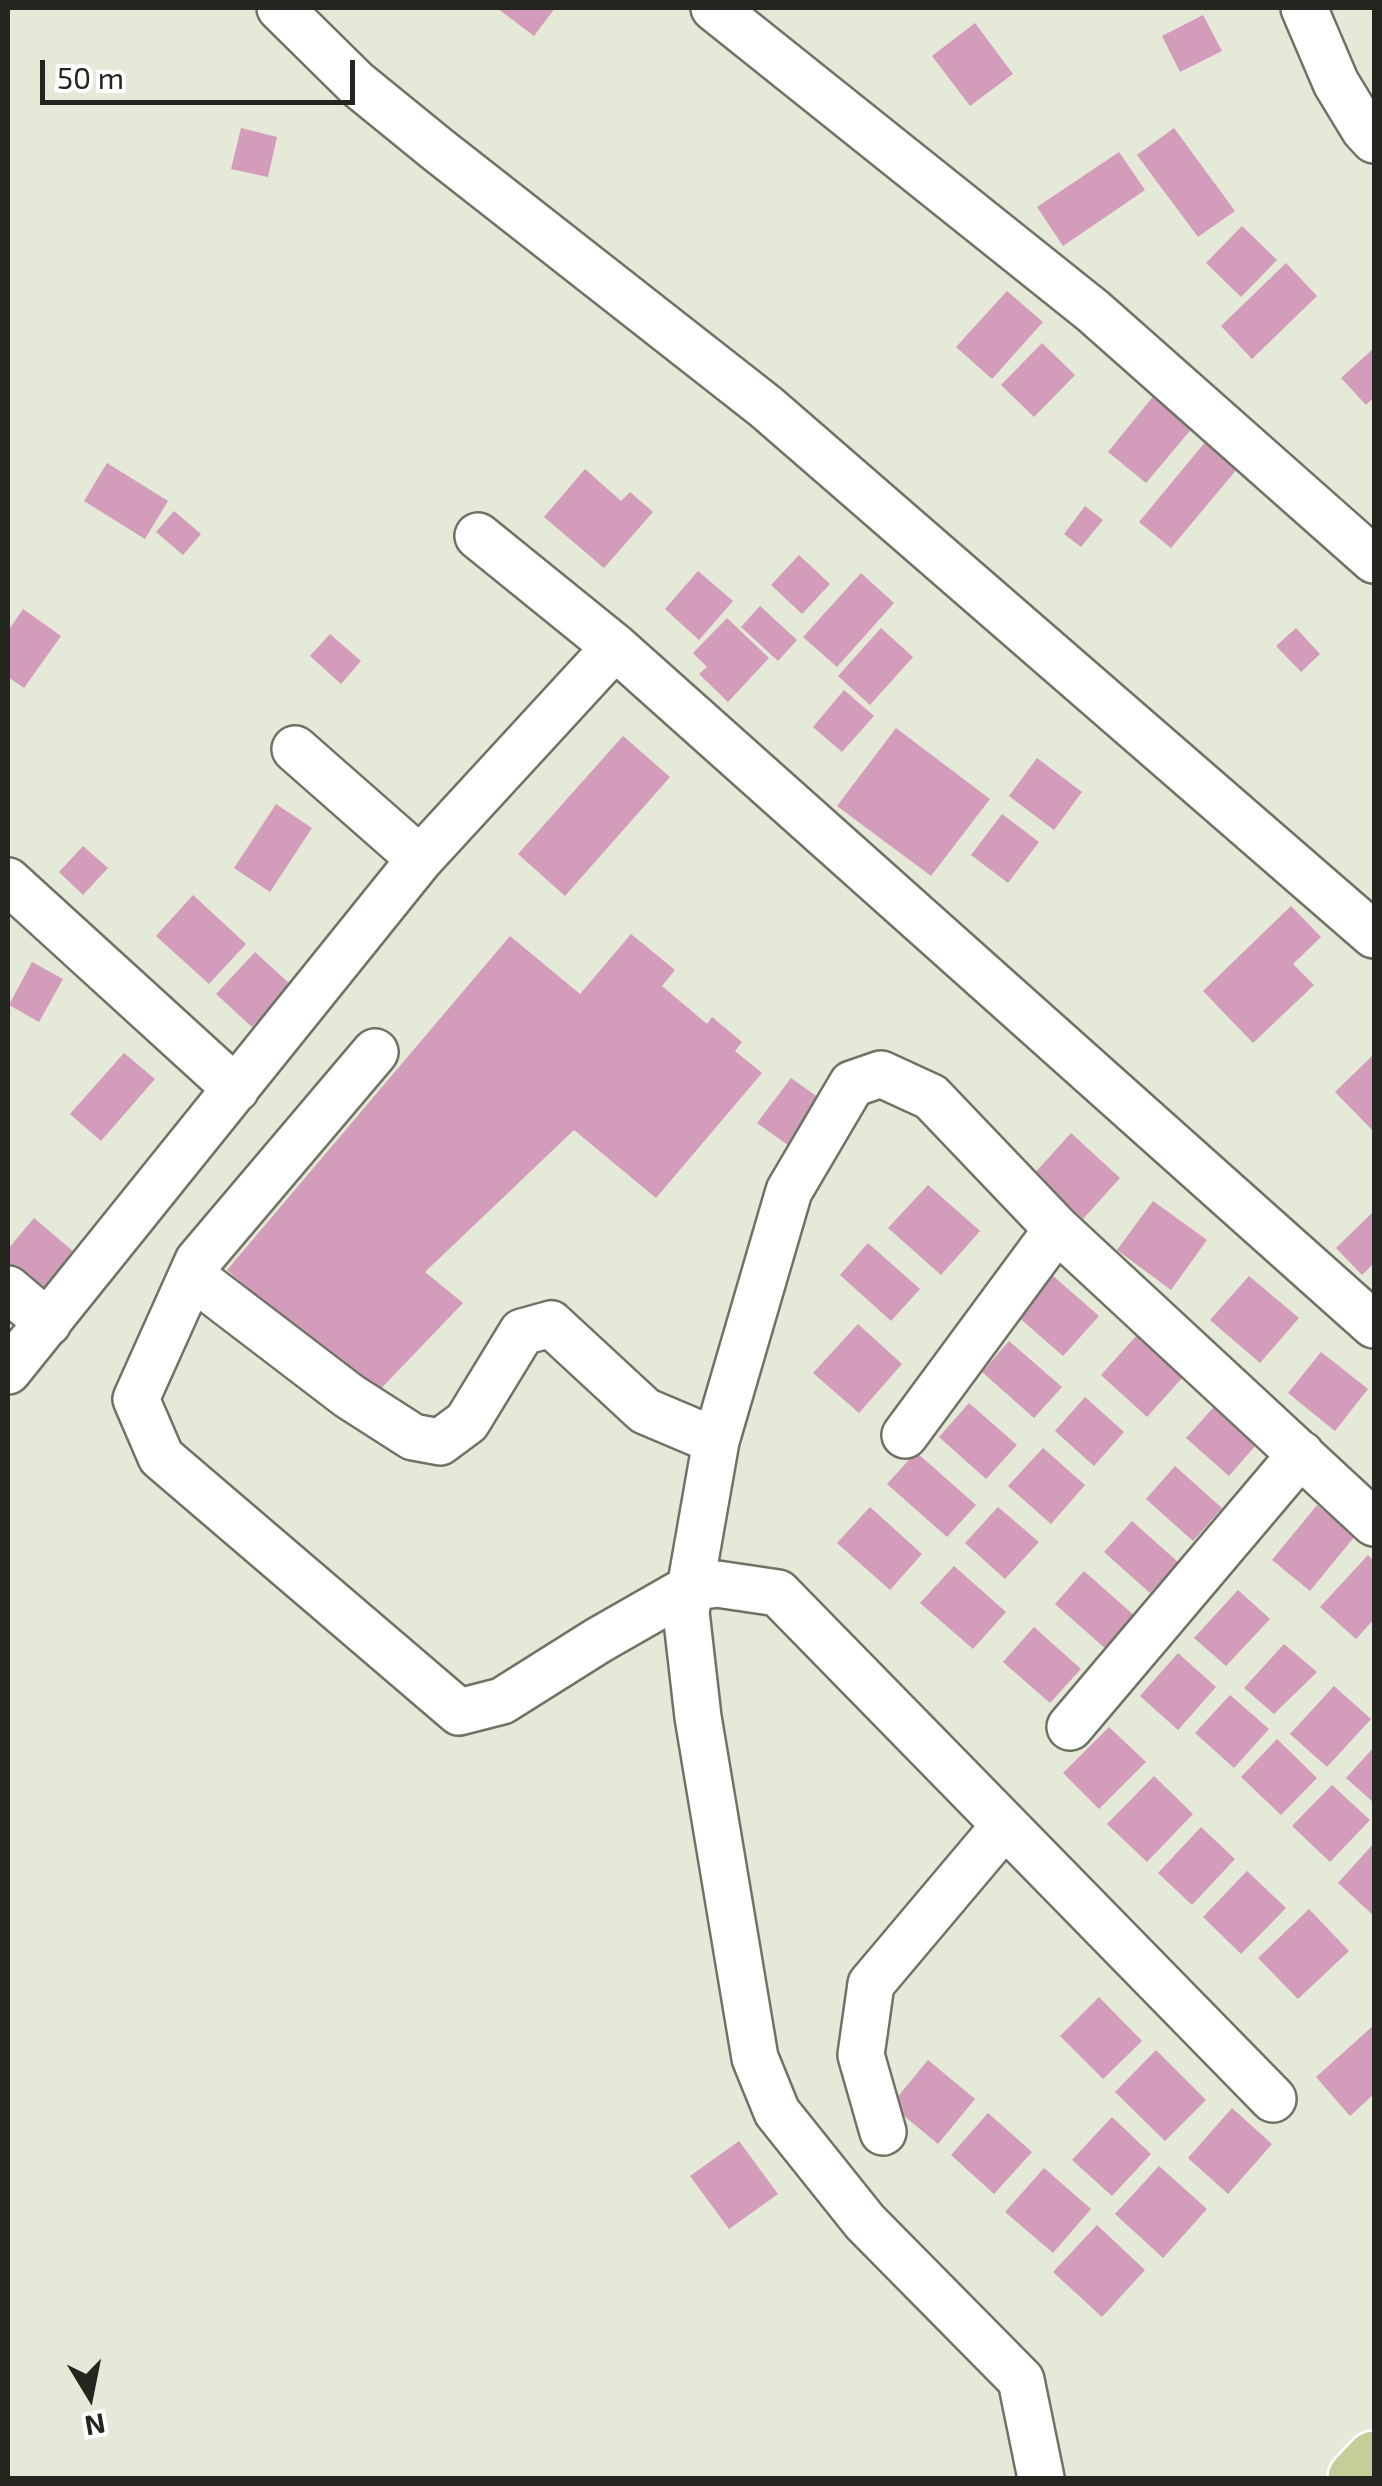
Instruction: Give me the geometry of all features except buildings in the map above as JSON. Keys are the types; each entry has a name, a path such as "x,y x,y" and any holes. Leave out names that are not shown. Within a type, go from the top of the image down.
{"main road":[{"path":"1356,2478 1374,2459"}],"street":[{"path":"280,8 396,116 766,407 1374,934"},
{"path":"714,8 1094,312 1374,560"},
{"path":"1304,8 1336,83 1374,140"},
{"path":"478,536 615,648 1374,1325"},
{"path":"8,1371 420,859 615,648"},
{"path":"295,749 420,859"},
{"path":"8,880 236,1089"},
{"path":"374,1052 198,1261 136,1399 161,1457 459,1712 502,1701 690,1588 717,1584 778,1593 1274,2099"},
{"path":"1041,2478 1022,2380 865,2222 777,2112 755,2058 698,1717 686,1612 716,1440 789,1191 852,1084 881,1074 931,1097 1057,1229 1374,1523"},
{"path":"905,1436 1057,1229"},
{"path":"192,1276 349,1396 413,1437 440,1442 468,1422 522,1332 551,1324 645,1411 716,1440"},
{"path":"8,1290 48,1323"},
{"path":"1070,1727 1301,1454"},
{"path":"883,2132 861,2055 872,1984 1005,1825"}]}
